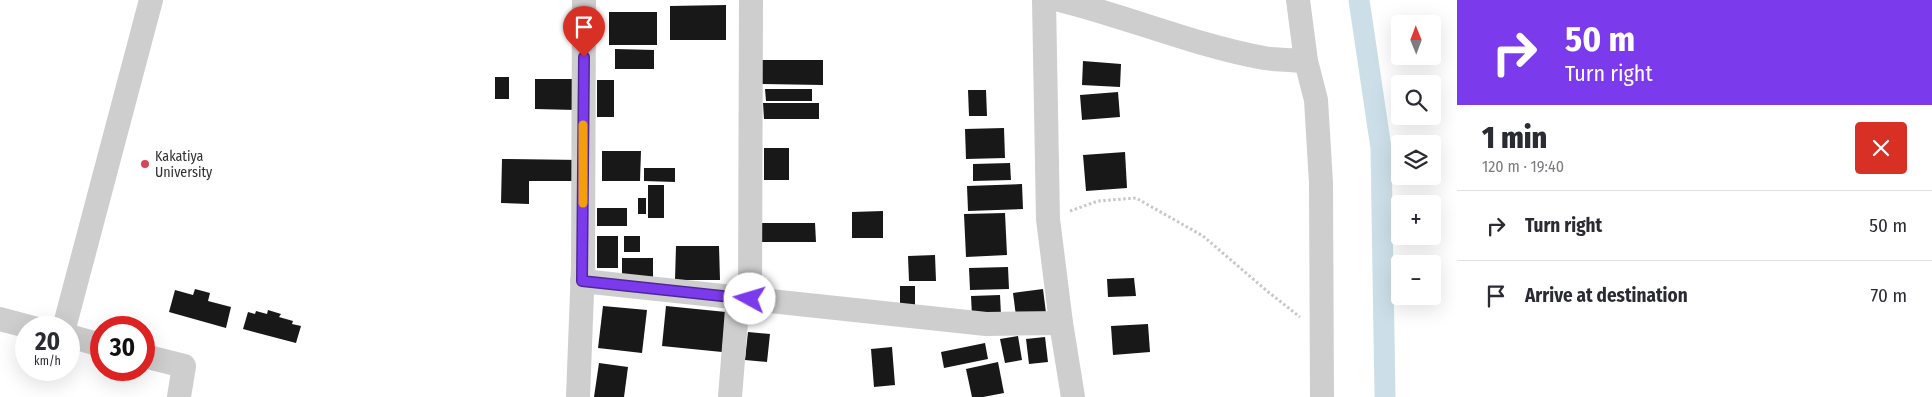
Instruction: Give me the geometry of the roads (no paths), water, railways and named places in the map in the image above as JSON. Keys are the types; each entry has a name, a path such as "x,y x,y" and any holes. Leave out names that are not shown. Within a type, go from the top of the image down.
{"street":[{"path":"67,316 151,0"},
{"path":"578,397 582,281 584,0"},
{"path":"730,397 744,298 751,0"},
{"path":"1044,0 1048,219 1061,323 1073,397"},
{"path":"1060,0 1242,53 1266,58 1306,61"},
{"path":"1298,0 1306,61 1316,100 1321,183 1322,397"},
{"path":"582,281 986,324 1061,323"},
{"path":"0,319 15,323"},
{"path":"155,359 184,366 179,397"}],"waterway":[{"path":"1359,0 1381,148 1385,397"}],"place":[{"name":"Kakatiya University","path":"145,164"}]}
